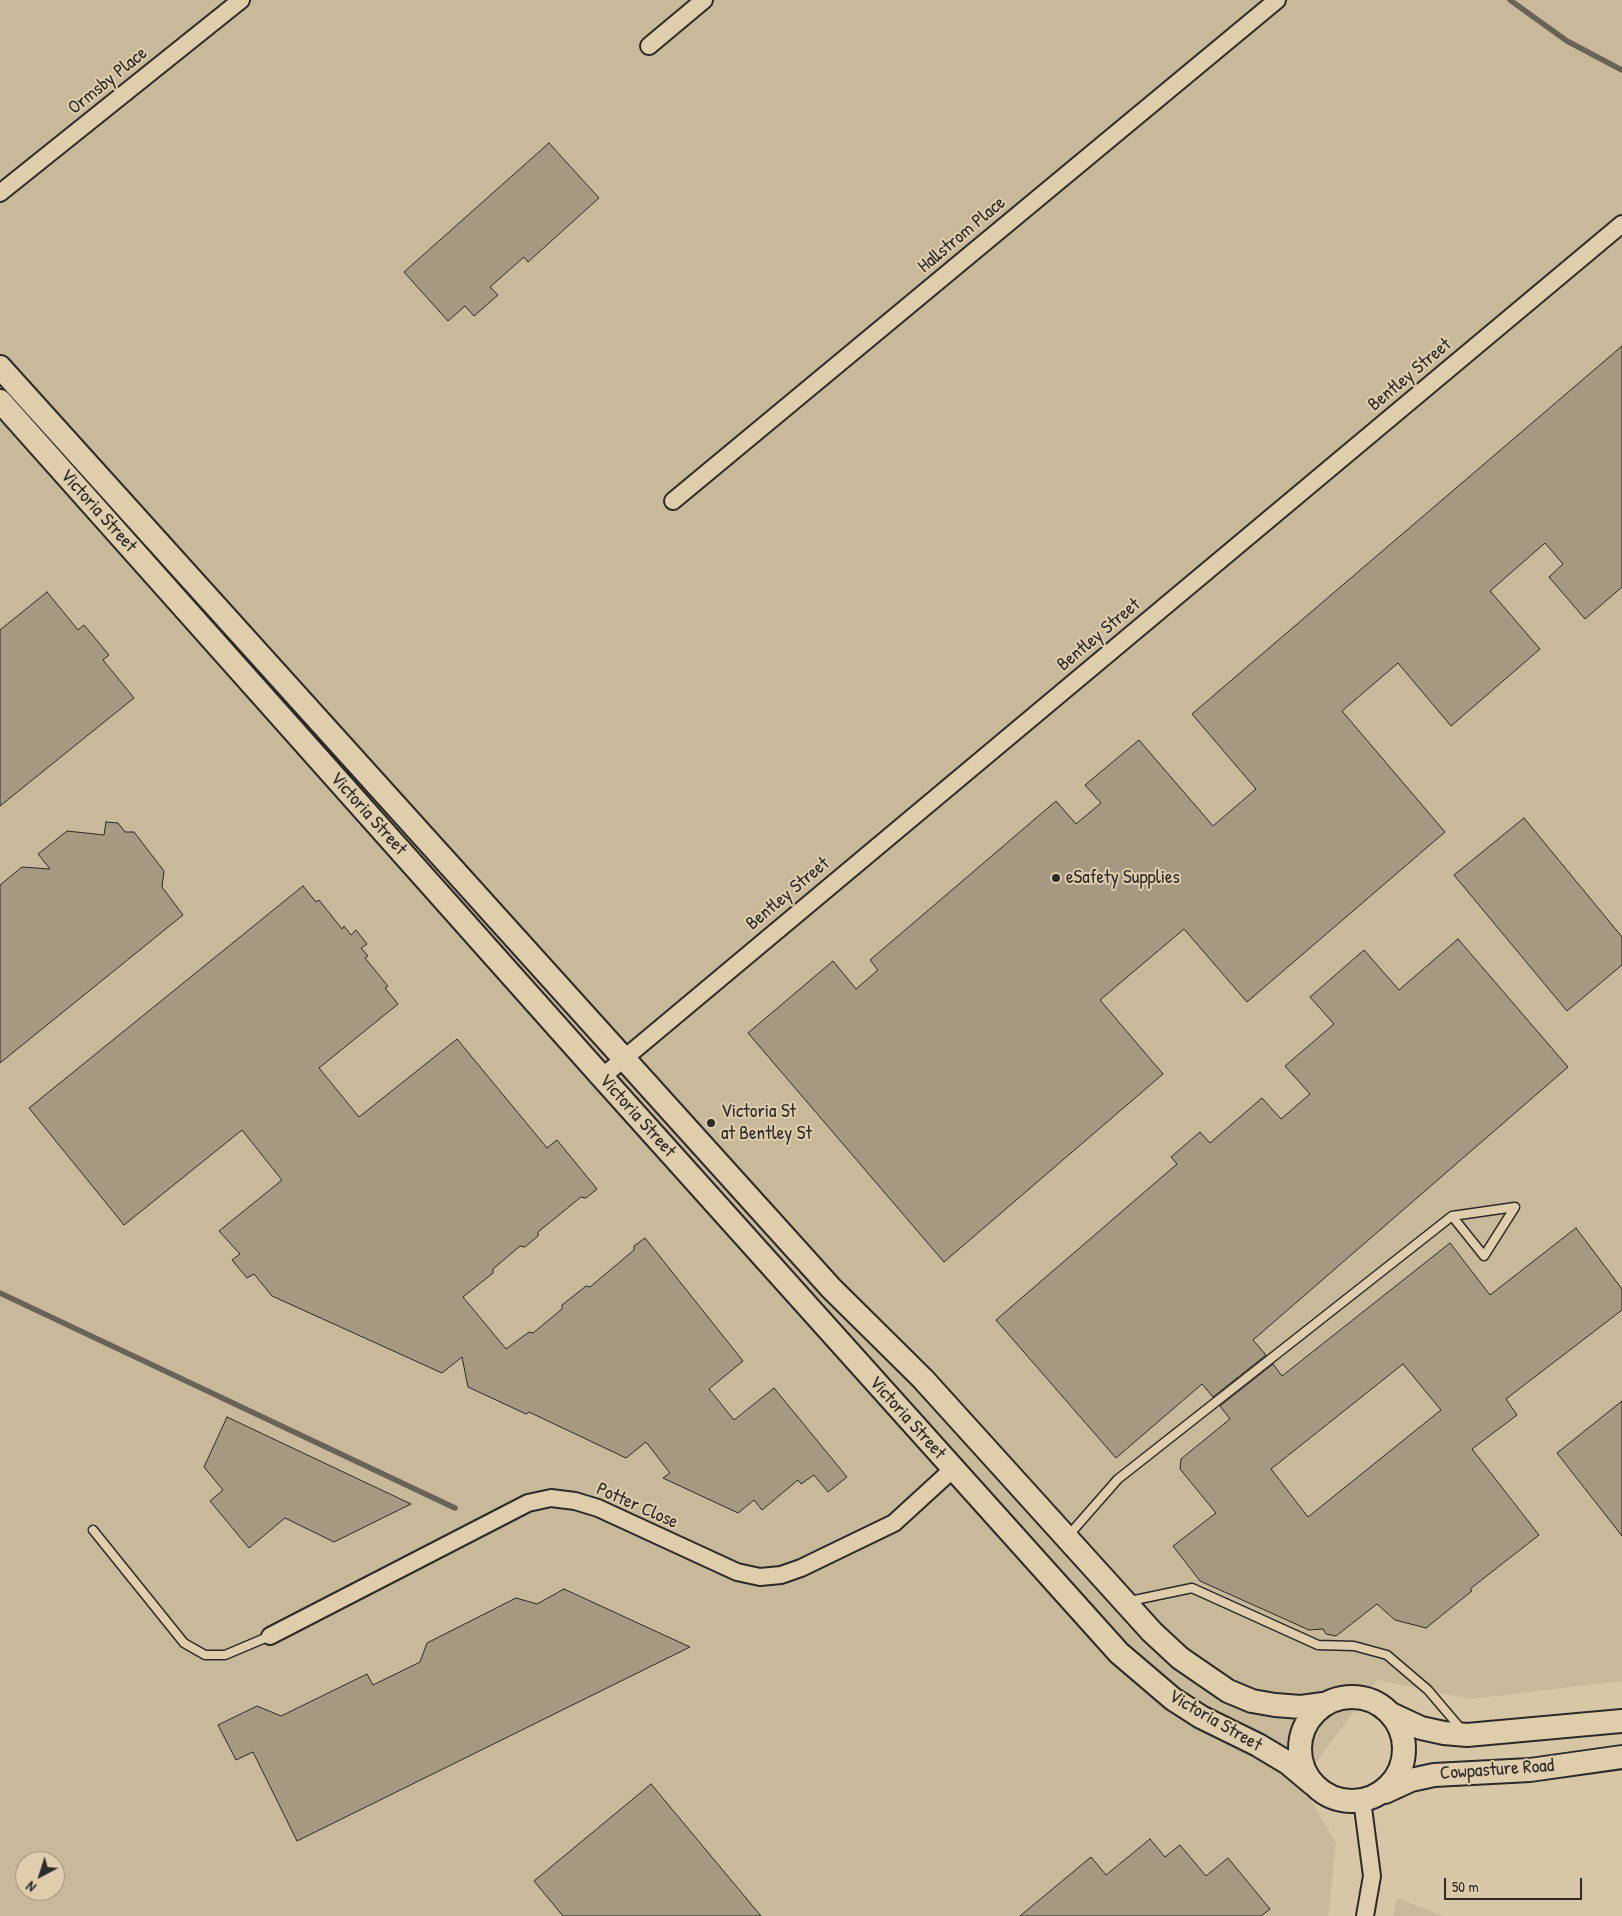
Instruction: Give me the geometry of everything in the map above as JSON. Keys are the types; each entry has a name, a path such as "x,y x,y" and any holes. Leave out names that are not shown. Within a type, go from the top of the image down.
{"main road":[{"name":"Victoria Street","path":"0,367 831,1288 923,1379 1067,1538 1180,1658 1228,1691 1252,1701 1301,1707 1323,1704"},
{"name":"Victoria Street","path":"0,401 602,1077 1113,1646 1173,1699 1201,1717 1258,1745 1288,1763 1313,1784"},
{"path":"1351,1696 1373,1701 1391,1714 1402,1735 1404,1758 1398,1773 1389,1786 1369,1798 1344,1801 1327,1795 1313,1784 1302,1765 1300,1742 1304,1727 1312,1714 1323,1704 1337,1698 1351,1696"},
{"name":"Cowpasture Road","path":"1391,1714 1421,1728 1467,1735 1622,1720"},
{"name":"Cowpasture Road","path":"1369,1798 1410,1780 1434,1774 1530,1770 1622,1758"}],"street":[{"name":"Ormsby Place","path":"0,193 241,0"},
{"path":"649,46 704,0"},
{"name":"Hallstrom Place","path":"673,501 1277,0"},
{"name":"Bentley Street","path":"602,1077 1622,224"},
{"name":"Potter Close","path":"270,1636 528,1503 551,1498 575,1501 598,1508 737,1572 760,1577 781,1576 802,1568 894,1523 954,1469"},
{"path":"1365,1916 1372,1876 1369,1798"}],"lane":[{"path":"1067,1538 1118,1479 1452,1216 1515,1207 1484,1256 1452,1216"},
{"path":"93,1530 184,1643 205,1655 225,1654 270,1636"},
{"path":"1126,1602 1192,1588 1318,1645 1354,1646 1387,1655 1428,1690 1467,1735"}],"shaded area":[{"path":"0,0 1622,0 1622,1681 1471,1699 1377,1680 1301,1783 1336,1843 1328,1916 0,1916"},
{"path":"1397,1898 1443,1916 1393,1916"}],"building":[{"path":"549,143 599,198 528,262 524,257 490,287 498,295 474,316 465,306 448,321 404,272"},
{"path":"1622,346 1622,587 1585,619 1549,577 1563,564 1545,543 1490,591 1540,649 1451,726 1398,663 1342,711 1445,832 1247,1002 1184,929 1100,1000 1163,1074 944,1262 748,1033 833,961 856,989 878,970 870,960 1056,801 1076,824 1101,803 1085,785 1139,740 1213,826 1256,789 1192,714"},
{"path":"47,592 78,630 84,625 109,655 103,660 134,698 0,806 0,630"},
{"path":"1524,818 1622,937 1622,965 1567,1011 1454,875"},
{"path":"106,822 118,823 125,832 134,832 164,871 162,887 183,915 0,1063 0,885 22,867 50,869 38,854 67,831 104,835"},
{"path":"303,886 316,902 319,900 342,929 344,926 351,935 356,930 367,944 361,948 368,956 365,958 388,986 385,988 398,1004 319,1068 359,1117 457,1039 547,1148 557,1140 597,1189 586,1198 581,1197 538,1232 538,1236 525,1247 520,1246 493,1269 493,1273 463,1297 506,1349 529,1332 533,1333 562,1309 562,1305 586,1286 590,1287 634,1250 634,1246 645,1238 743,1361 709,1389 734,1420 774,1388 847,1477 828,1492 814,1475 801,1484 798,1480 762,1510 754,1500 738,1513 663,1478 670,1473 646,1442 626,1458 529,1412 526,1414 468,1387 462,1357 442,1373 272,1296 254,1274 247,1278 232,1260 240,1254 219,1231 282,1180 242,1130 124,1225 29,1108"},
{"path":"1458,939 1568,1067 1253,1340 1266,1355 1213,1397 1202,1384 1116,1458 996,1320 1177,1164 1171,1157 1200,1132 1210,1143 1262,1098 1281,1119 1310,1094 1285,1066 1334,1024 1310,997 1364,950 1399,990"},
{"path":"1576,1228 1622,1289 1622,1310 1506,1399 1517,1415 1472,1449 1539,1535 1470,1589 1472,1591 1426,1628 1395,1620 1377,1604 1336,1636 1326,1634 1323,1629 1309,1630 1200,1581 1173,1546 1216,1513 1180,1469 1181,1459 1230,1419 1220,1406 1273,1364 1282,1376 1450,1243 1490,1295","holes":["1403,1364 1441,1410 1308,1517 1271,1469"]},
{"path":"1622,1401 1622,1536 1557,1453"},
{"path":"227,1417 411,1504 334,1542 285,1518 249,1548 210,1501 223,1490 204,1467"},
{"path":"564,1589 690,1647 297,1841 253,1752 236,1760 218,1725 257,1706 281,1716 367,1674 373,1685 420,1662 427,1643 516,1598 537,1604"},
{"path":"651,1784 761,1916 563,1916 534,1881"},
{"path":"1150,1839 1165,1857 1180,1845 1206,1876 1228,1858 1270,1909 1261,1916 1020,1916 1091,1857 1106,1875"}],"waterway":[{"path":"1510,0 1567,41 1622,70"},
{"path":"0,1293 455,1508"}],"place":[{"name":"eSafety Supplies","path":"1056,878"},
{"name":"Victoria St at Bentley St","path":"711,1123"}]}
